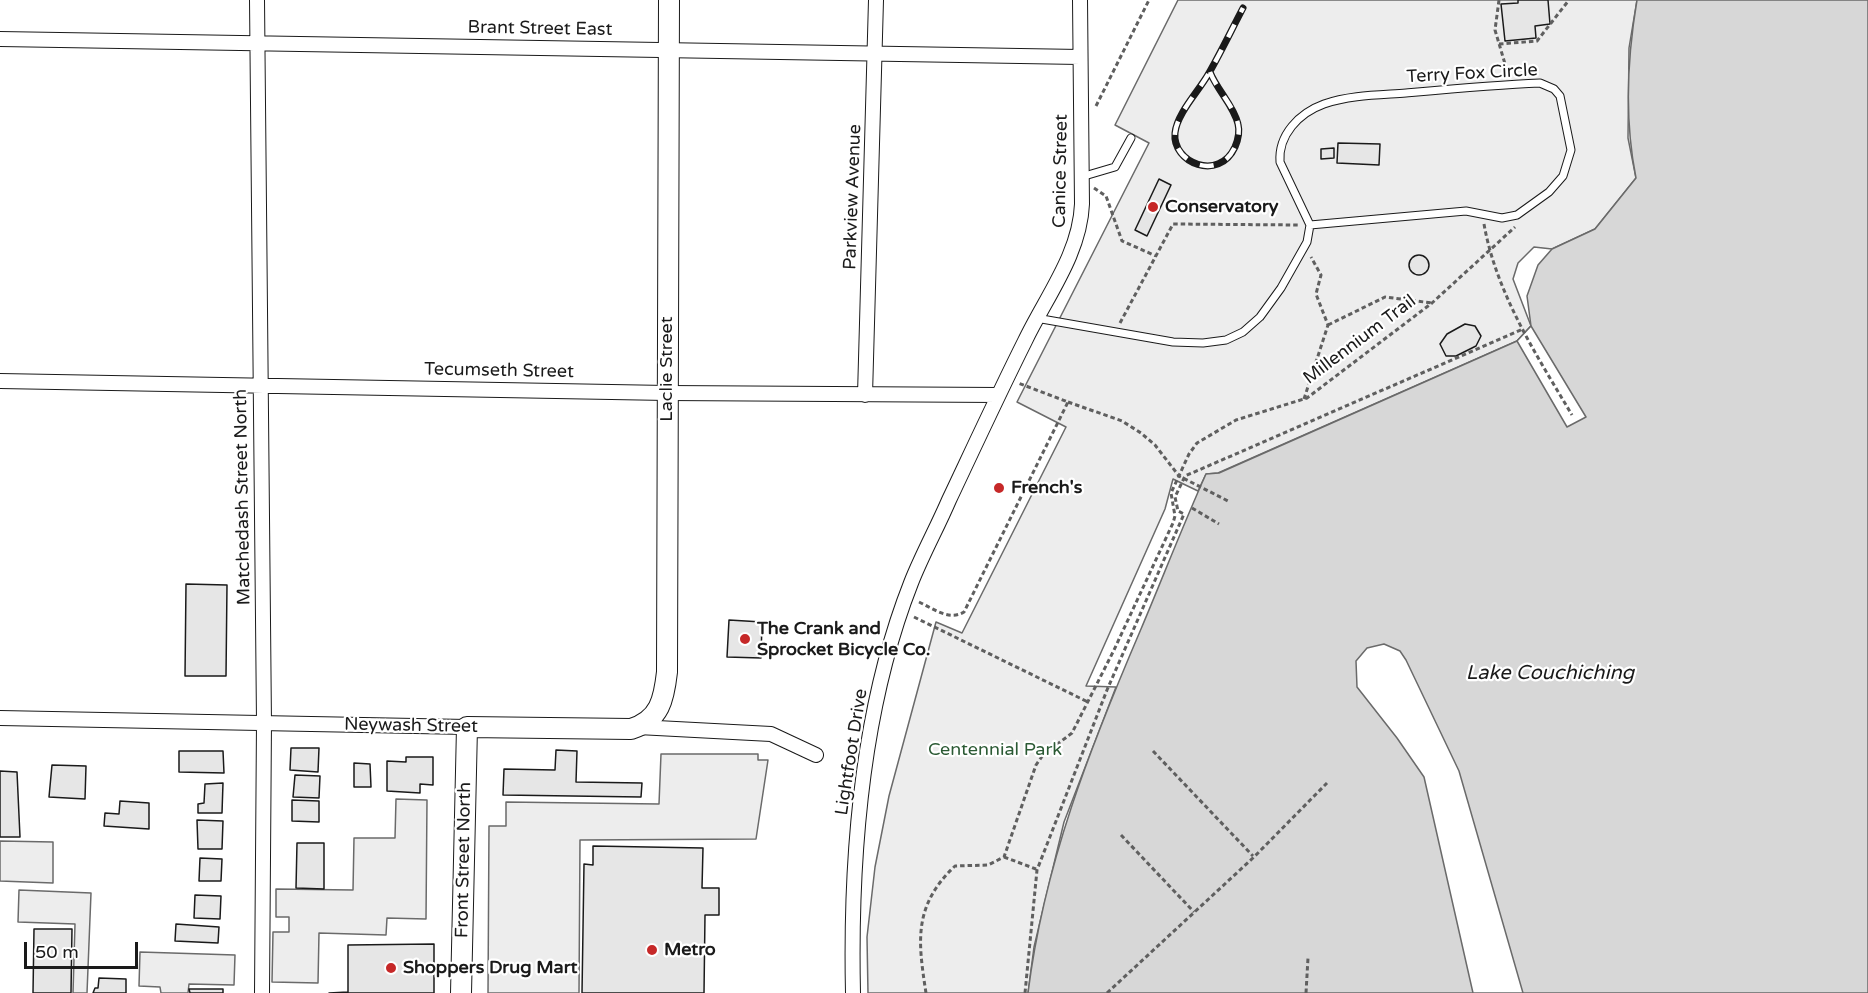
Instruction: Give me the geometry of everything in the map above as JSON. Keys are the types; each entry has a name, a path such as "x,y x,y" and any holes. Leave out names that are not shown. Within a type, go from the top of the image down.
{"main road":[{"name":"Laclie Street","path":"638,727 658,712 663,701 667,672 669,0"},
{"name":"Neywash Street","path":"467,727 623,729 638,727"},
{"name":"Front Street North","path":"461,993 467,727"}],"street":[{"name":"Matchedash Street North","path":"257,0 264,723 262,993"},
{"name":"Parkview Avenue","path":"865,395 876,0"},
{"name":"Canice Street","path":"1005,394 1036,318 1077,237 1081,220 1087,176 1080,57 1080,0"},
{"name":"Brant Street East","path":"0,39 1080,57"},
{"name":"Tecumseth Street","path":"0,381 667,393 1005,394"},
{"name":"Lightfoot Drive","path":"853,993 856,857 867,763 881,681 912,582 1005,394"},
{"name":"Neywash Street","path":"0,718 467,727"},
{"name":"Neywash Street","path":"638,727 771,734 816,755"}],"lane":[{"name":"Terry Fox Circle","path":"1510,84 1546,84 1560,96 1571,150 1563,176 1549,192 1517,215 1502,218 1466,211 1310,225 1280,162 1279,150 1284,137 1299,119 1322,105 1358,97 1510,84"},
{"path":"1087,176 1115,167 1131,138"},
{"path":"1036,318 1173,342 1203,344 1226,340 1243,332 1260,317 1304,249 1310,225"}],"path":[{"path":"1094,110 1149,0"},
{"path":"1499,0 1495,30 1508,72 1519,72"},
{"path":"1499,44 1537,41 1569,0"},
{"path":"1087,176 1092,189 1106,196 1122,242 1156,256"},
{"path":"1482,214 1488,250 1523,329 1572,415"},
{"name":"Millennium Trail","path":"1004,857 1036,765 1043,755 1072,733 1173,523 1175,516 1171,496 1189,454 1206,437 1249,415 1304,399 1432,303 1521,221"},
{"path":"1115,333 1173,224 1310,225"},
{"path":"1304,249 1320,269 1321,280 1316,294 1328,318 1328,325 1304,399"},
{"path":"1328,325 1385,297 1432,303"},
{"path":"1025,993 1037,870 1107,690 1184,514 1178,511 1175,497 1184,479 1195,471 1523,329"},
{"path":"1005,394 1016,382 1122,421 1155,445 1179,476 1230,502"},
{"path":"918,602 950,616 956,617 964,612 1068,402"},
{"path":"1192,508 1219,524"},
{"path":"922,591 912,619 1088,702"},
{"path":"1153,751 1254,856"},
{"path":"1107,993 1254,856 1328,783"},
{"path":"1121,835 1194,912"},
{"path":"926,993 920,933 926,905 933,890 955,866 988,865 1004,857 1037,870"},
{"path":"1306,993 1308,958"}],"shaded area":[{"path":"1178,0 1637,0 1629,48 1628,138 1636,178 1595,229 1552,249 1534,247 1518,263 1513,279 1531,326 1517,341 1218,473 1206,474 1198,491 1173,479 1165,509 1086,686 1116,687 1064,822 1034,947 1028,993 868,993 867,937 875,867 889,796 936,622 962,633 1066,427 1017,402 1149,143 1115,125"},
{"path":"661,754 758,754 758,760 768,760 756,839 580,840 579,993 488,993 489,826 506,826 506,802 659,804"},
{"path":"396,799 427,800 426,919 387,918 386,935 319,933 318,983 272,982 273,932 289,932 289,917 276,917 276,889 353,890 354,838 395,838"},
{"path":"0,841 53,842 53,883 0,881"},
{"path":"19,890 91,893 87,993 73,993 75,924 18,922"},
{"path":"140,952 235,955 234,985 189,984 188,993 161,993 160,987 139,986"}],"water":[{"name":"Lake Couchiching","path":"1637,0 1868,0 1868,993 1028,993 1045,898 1071,807 1104,718 1206,474 1219,473 1517,341 1531,326 1527,296 1538,265 1552,249 1595,229 1636,178 1632,156 1628,89"}],"pier":[{"path":"1531,326 1586,417 1567,427 1517,341"},
{"path":"1384,644 1400,651 1406,660 1459,771 1523,993 1473,993 1424,777 1357,687 1356,661 1367,648"}],"building":[{"path":"1518,0 1548,0 1550,24 1535,26 1536,38 1505,41 1501,4 1518,3"},
{"path":"1338,143 1380,144 1379,165 1337,163"},
{"path":"1334,148 1334,158 1321,159 1321,149"},
{"name":"Conservatory","path":"1159,179 1171,185 1147,236 1135,230"},
{"path":"1419,255 1426,258 1429,265 1426,272 1419,275 1412,272 1409,265 1412,258"},
{"path":"1465,324 1475,326 1481,336 1476,346 1456,356 1446,356 1440,344 1447,334"},
{"path":"186,584 227,585 226,676 185,676"},
{"name":"The Crank and Sprocket Bicycle Co.","path":"729,620 762,622 761,658 727,657"},
{"path":"291,748 319,748 318,772 290,770"},
{"path":"556,750 577,751 576,782 642,783 641,797 503,795 504,769 555,770"},
{"path":"179,751 223,751 224,773 179,772"},
{"path":"406,757 433,757 433,785 420,784 420,793 387,791 387,761 406,762"},
{"path":"354,763 370,764 371,787 354,787"},
{"path":"52,765 86,766 85,799 49,797"},
{"path":"0,771 17,772 20,837 0,837"},
{"path":"295,775 320,776 319,798 293,797"},
{"path":"223,783 222,813 198,813 198,804 204,803 205,784"},
{"path":"292,800 319,801 319,822 292,821"},
{"path":"120,801 149,803 149,829 104,826 105,813 119,814"},
{"path":"197,820 223,821 222,849 198,849"},
{"path":"297,843 324,843 324,889 296,888"},
{"path":"593,846 703,848 702,888 719,888 719,915 705,915 704,993 582,993 584,864 593,865"},
{"path":"200,858 222,859 221,881 199,881"},
{"path":"195,895 221,896 220,919 194,918"},
{"path":"176,924 219,927 218,943 175,941"},
{"path":"34,929 72,929 71,993 33,993"},
{"name":"Shoppers Drug Mart","path":"434,944 434,993 329,993 348,992 348,945"},
{"path":"99,978 126,979 126,993 93,993 95,988 98,988"},
{"path":"189,989 223,989 223,993 190,993"}],"railway":[{"path":"1210,72 1233,111 1239,130 1235,147 1228,158 1218,164 1208,166 1188,160 1176,144 1175,133 1184,110 1209,73 1243,8"}],"place":[{"name":"Conservatory","path":"1153,207"},
{"name":"French's","path":"999,488"},
{"name":"The Crank and Sprocket Bicycle Co.","path":"745,639"},
{"name":"Metro","path":"652,950"},
{"name":"Shoppers Drug Mart","path":"391,968"}],"park label":[{"name":"Centennial Park","path":"995,750"}]}
